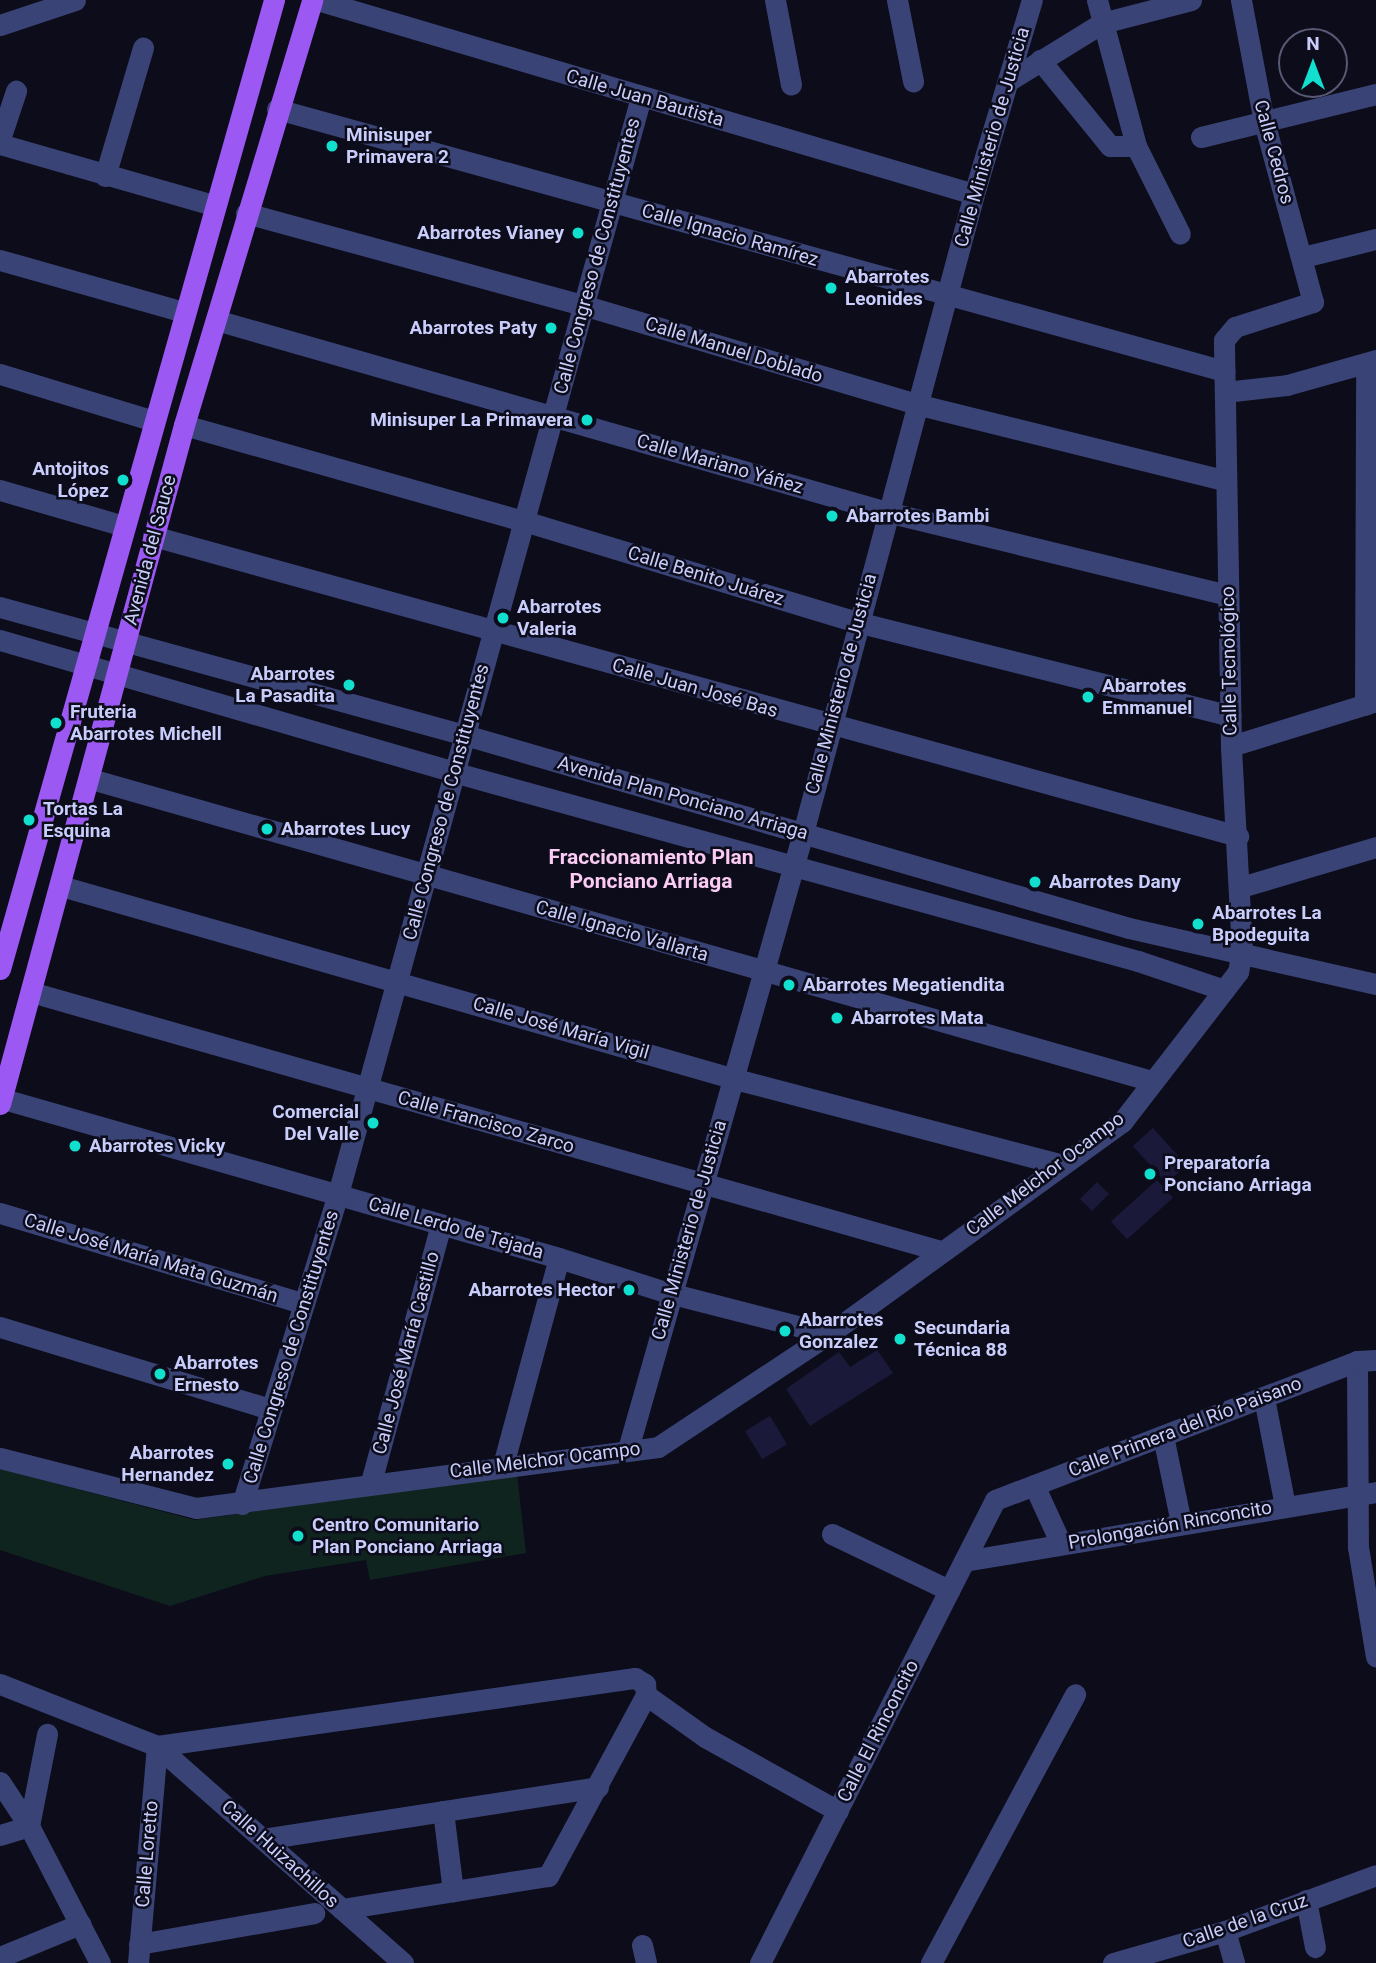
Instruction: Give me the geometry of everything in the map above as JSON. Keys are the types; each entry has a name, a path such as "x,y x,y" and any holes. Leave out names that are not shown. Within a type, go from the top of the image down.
{"main road":[{"path":"272,5 309,10"},
{"name":"Avenida del Sauce","path":"0,969 213,205 272,5"},
{"name":"Avenida del Sauce","path":"1,1100 91,779 125,640 184,425 309,10"}],"street":[{"path":"0,25 75,0"},
{"name":"Calle Juan Bautista","path":"317,0 974,194"},
{"path":"775,0 791,85"},
{"path":"897,0 913,81"},
{"name":"Calle Ministerio de Justicia","path":"628,1449 669,1293 734,1079 803,833 828,726 974,194 1032,0"},
{"path":"1097,0 1136,146 1180,234"},
{"path":"1008,81 1102,23 1191,0"},
{"name":"Calle Cedros","path":"1241,0 1264,122 1303,257 1313,302"},
{"path":"105,176 143,48"},
{"path":"1040,60 1110,146 1136,146"},
{"path":"16,91 0,142 105,176 213,205"},
{"path":"1201,137 1376,94"},
{"name":"Calle Congreso de Constituyentes","path":"242,1504 301,1303 338,1194 428,874 492,630 586,306 611,202 641,97"},
{"name":"Calle Ignacio Ramírez","path":"277,109 946,296 1224,382 1287,385 1371,361"},
{"name":"Calle Manuel Doblado","path":"246,213 586,306 916,404 1224,480"},
{"path":"1303,257 1376,239"},
{"path":"0,260 184,312"},
{"name":"Calle Tecnológico","path":"1242,951 1241,887 1231,746 1224,480 1227,332 1313,302"},
{"name":"Calle Mariano Yáñez","path":"216,320 887,512 1227,595"},
{"path":"1231,746 1371,703 1371,361"},
{"path":"0,374 154,421"},
{"name":"Calle Benito Juárez","path":"184,425 524,521 857,622 1230,716"},
{"path":"0,490 124,526"},
{"name":"Calle Juan José Bas","path":"153,536 828,726 1238,835"},
{"name":"Avenida Plan Ponciano Arriaga","path":"0,607 465,735 1129,928 1242,951 1376,984"},
{"name":"Avenida Plan Ponciano Arriaga","path":"0,640 453,772 1138,961 1224,990"},
{"name":"Calle Ignacio Vallarta","path":"91,779 1152,1082"},
{"path":"1241,887 1376,846"},
{"name":"Calle José María Vigil","path":"61,887 398,980 734,1079 1062,1165"},
{"path":"1129,928 1138,961"},
{"name":"Calle Melchor Ocampo","path":"0,1458 196,1508 242,1504 371,1482 659,1447 829,1334 1122,1122 1238,972 1242,951"},
{"name":"Calle Francisco Zarco","path":"31,992 941,1251"},
{"name":"Calle Lerdo de Tejada","path":"1,1100 338,1194 669,1293 829,1334"},
{"name":"Calle José María Mata Guzmán","path":"0,1213 301,1303"},
{"name":"Calle José María Castillo","path":"371,1482 441,1224"},
{"path":"503,1465 559,1258"},
{"path":"0,1327 270,1409"},
{"path":"1367,1361 1368,1492 1358,1547 1373,1615 1376,1657"},
{"name":"Calle Primera del Río Paisano","path":"995,1500 1367,1361"},
{"path":"1264,1398 1285,1506"},
{"path":"1163,1436 1181,1523"},
{"path":"1034,1485 1060,1544"},
{"name":"Prolongación Rinconcito","path":"964,1561 1368,1492"},
{"name":"Calle El Rinconcito","path":"761,1963 995,1500"},
{"path":"832,1534 949,1590"},
{"path":"0,1684 157,1746 635,1678 645,1684 646,1695 548,1876 342,1909"},
{"path":"931,1963 1075,1694"},
{"path":"646,1695 705,1737 838,1811"},
{"path":"29,1826 47,1734"},
{"name":"Calle Huizachillos","path":"157,1746 403,1963"},
{"name":"Calle Loretto","path":"139,1954 157,1746"},
{"path":"0,1782 29,1826 100,1963"},
{"path":"263,1839 598,1787"},
{"path":"443,1811 453,1891"},
{"path":"0,1835 29,1826"},
{"name":"Calle de la Cruz","path":"1115,1962 1225,1931 1376,1875"},
{"path":"1306,1900 1315,1947"},
{"path":"139,1954 314,1913"},
{"path":"0,1957 80,1924"},
{"path":"1225,1931 1234,1963"}],"green space":[{"name":"Centro Comunitario Plan Ponciano Arriaga","path":"0,1469 195,1520 517,1474 526,1553 370,1580 366,1560 265,1576 170,1606 0,1550"}],"building":[{"path":"1153,1128 1186,1165 1166,1183 1133,1146"},
{"path":"1157,1180 1173,1198 1127,1239 1111,1221"},
{"path":"1097,1182 1109,1194 1092,1211 1080,1199"},
{"path":"877,1350 893,1373 810,1426 786,1389 839,1352 850,1367"},
{"path":"770,1416 787,1444 762,1459 745,1431"}],"place":[{"name":"Minisuper Primavera 2","path":"332,146"},
{"name":"Abarrotes Vianey","path":"578,233"},
{"name":"Abarrotes Leonides","path":"831,288"},
{"name":"Abarrotes Paty","path":"551,328"},
{"name":"Minisuper La Primavera","path":"587,420"},
{"name":"Antojitos López","path":"123,480"},
{"name":"Abarrotes Bambi","path":"832,516"},
{"name":"Abarrotes Valeria","path":"503,618"},
{"name":"Abarrotes La Pasadita","path":"349,685"},
{"name":"Abarrotes Emmanuel","path":"1088,697"},
{"name":"Fruteria Abarrotes Michell","path":"56,723"},
{"name":"Tortas La Esquina","path":"29,820"},
{"name":"Abarrotes Lucy","path":"267,829"},
{"name":"Abarrotes Dany","path":"1035,882"},
{"name":"Abarrotes La Bpodeguita","path":"1198,924"},
{"name":"Abarrotes Megatiendita","path":"789,985"},
{"name":"Abarrotes Mata","path":"837,1018"},
{"name":"Comercial Del Valle","path":"373,1123"},
{"name":"Abarrotes Vicky","path":"75,1146"},
{"name":"Preparatoría Ponciano Arriaga","path":"1150,1174"},
{"name":"Abarrotes Hector","path":"629,1290"},
{"name":"Abarrotes Gonzalez","path":"785,1331"},
{"name":"Secundaria Técnica 88","path":"900,1339"},
{"name":"Abarrotes Ernesto","path":"160,1374"},
{"name":"Abarrotes Hernandez","path":"228,1464"},
{"name":"Centro Comunitario Plan Ponciano Arriaga","path":"298,1536"}],"district":[{"name":"Fraccionamiento Plan Ponciano Arriaga","path":"651,869"}]}
